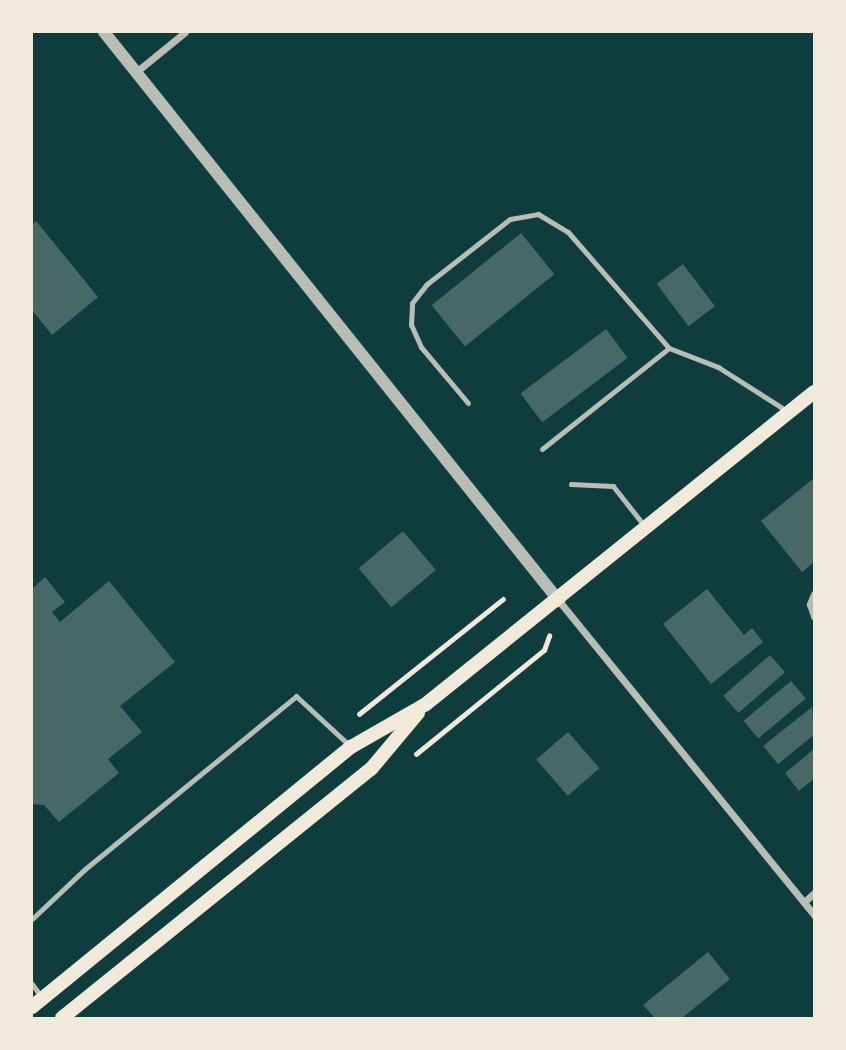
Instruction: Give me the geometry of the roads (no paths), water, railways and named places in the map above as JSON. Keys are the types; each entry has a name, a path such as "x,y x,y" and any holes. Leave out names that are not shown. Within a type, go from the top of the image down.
{"main road":[{"path":"37,1002 351,747 426,704 559,601 814,392"},
{"path":"62,1018 371,769 426,704"}],"street":[{"path":"104,32 814,915"},
{"path":"136,72 185,32"},
{"path":"814,594 810,604 814,616"},
{"path":"804,902 814,893"}],"lane":[{"path":"468,403 421,347 411,326 412,303 427,284 510,219 538,214 568,232 669,348 718,367 789,412"},
{"path":"542,449 669,348"},
{"path":"571,484 613,486 647,529"},
{"path":"32,919 85,869 296,696 351,747"},
{"path":"32,984 37,1002"}]}
